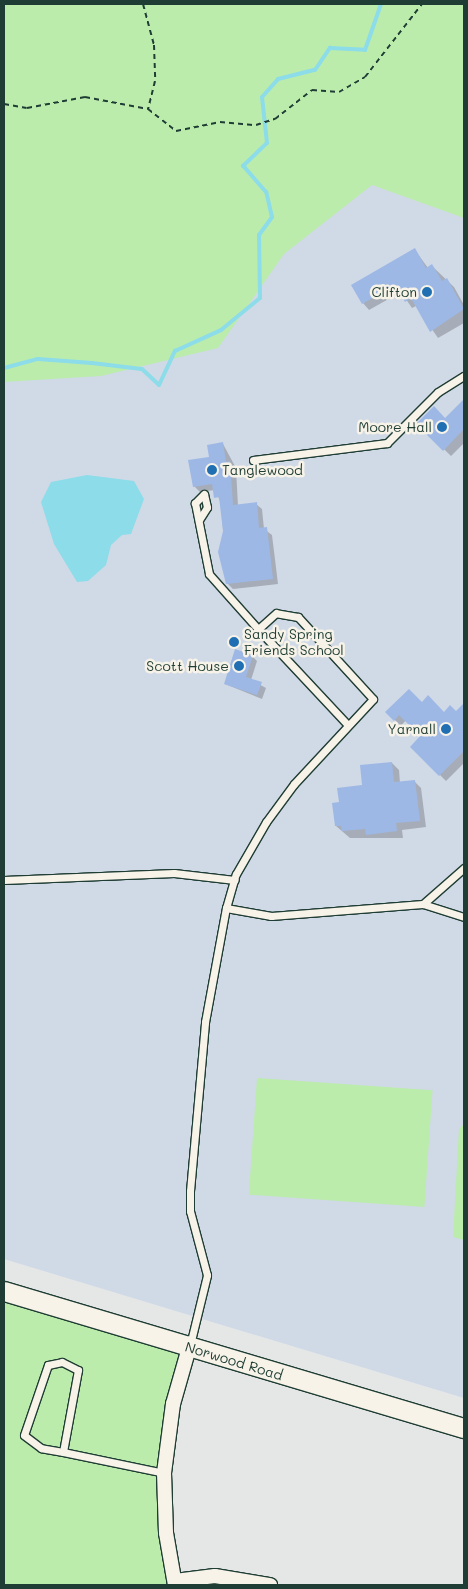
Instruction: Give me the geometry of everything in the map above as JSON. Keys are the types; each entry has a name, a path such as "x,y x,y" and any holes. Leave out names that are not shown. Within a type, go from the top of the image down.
{"main road":[{"name":"Norwood Road","path":"4,1291 189,1348 464,1428"}],"street":[{"path":"189,1348 173,1404 164,1473 166,1533 175,1583 215,1576 270,1585"}],"lane":[{"path":"253,460 387,443 438,392 464,376"},
{"path":"198,520 208,574 347,724"},
{"path":"189,1348 207,1275 190,1211 190,1191 205,1022 226,908 235,880 266,822 347,724 373,699 298,617 276,613 258,629"},
{"path":"423,904 464,868"},
{"path":"4,880 174,873 235,880"},
{"path":"226,908 271,916 423,904 464,917"},
{"path":"63,1452 78,1370 62,1362 48,1365 24,1436 41,1448 164,1473"}],"path":[{"path":"143,4 154,45 155,81 148,109"},
{"path":"4,104 27,108 85,97 148,109 176,132 220,122 257,125 272,120 312,90 339,92 365,77 422,4"}],"shaded area":[{"name":"Sandy Spring Friends School","path":"4,4 424,4 464,25 464,1398 4,1259"}],"green space":[{"path":"4,4 464,4 464,218 372,185 284,254 218,348 101,376 4,382"},
{"path":"257,1078 433,1090 424,1207 249,1195"},
{"path":"464,1124 464,1240 453,1237 459,1129"},
{"path":"4,1291 189,1348 164,1473 175,1585 4,1585"}],"water":[{"path":"87,475 134,481 144,499 131,534 122,535 111,545 106,565 88,581 77,582 54,544 41,502 51,482"}],"building":[{"name":"Clifton","path":"415,248 426,268 432,264 442,281 447,278 464,309 430,332 411,298 405,302 395,285 362,304 351,285"},
{"name":"Moore Hall","path":"464,399 464,429 443,451 416,424 434,406 445,418"},
{"path":"223,442 226,462 230,461 233,505 257,502 259,528 267,527 273,579 226,584 218,552 223,531 219,497 214,498 212,484 193,487 188,460 209,457 207,445"},
{"name":"Scott House","path":"235,649 253,655 246,677 262,682 257,695 224,684"},
{"name":"Yarnall","path":"409,689 422,702 428,695 444,712 450,705 456,711 464,703 464,751 439,776 410,747 420,736 399,715 394,721 385,712"},
{"path":"392,762 394,782 415,780 420,821 396,823 397,831 366,835 365,829 342,831 341,826 335,826 332,803 339,802 337,788 362,785 360,765"}],"waterway":[{"path":"4,368 38,359 92,363 142,369 159,385 175,351 221,330 260,298 259,235 272,217 266,192 243,166 267,143 262,97 278,79 315,70 330,48 365,50 381,4"}],"place":[{"name":"Clifton","path":"427,292"},
{"name":"Moore Hall","path":"442,427"},
{"name":"Tanglewood","path":"212,470"},
{"name":"Sandy Spring Friends School","path":"234,642"},
{"name":"Scott House","path":"239,666"},
{"name":"Yarnall","path":"446,729"}]}
